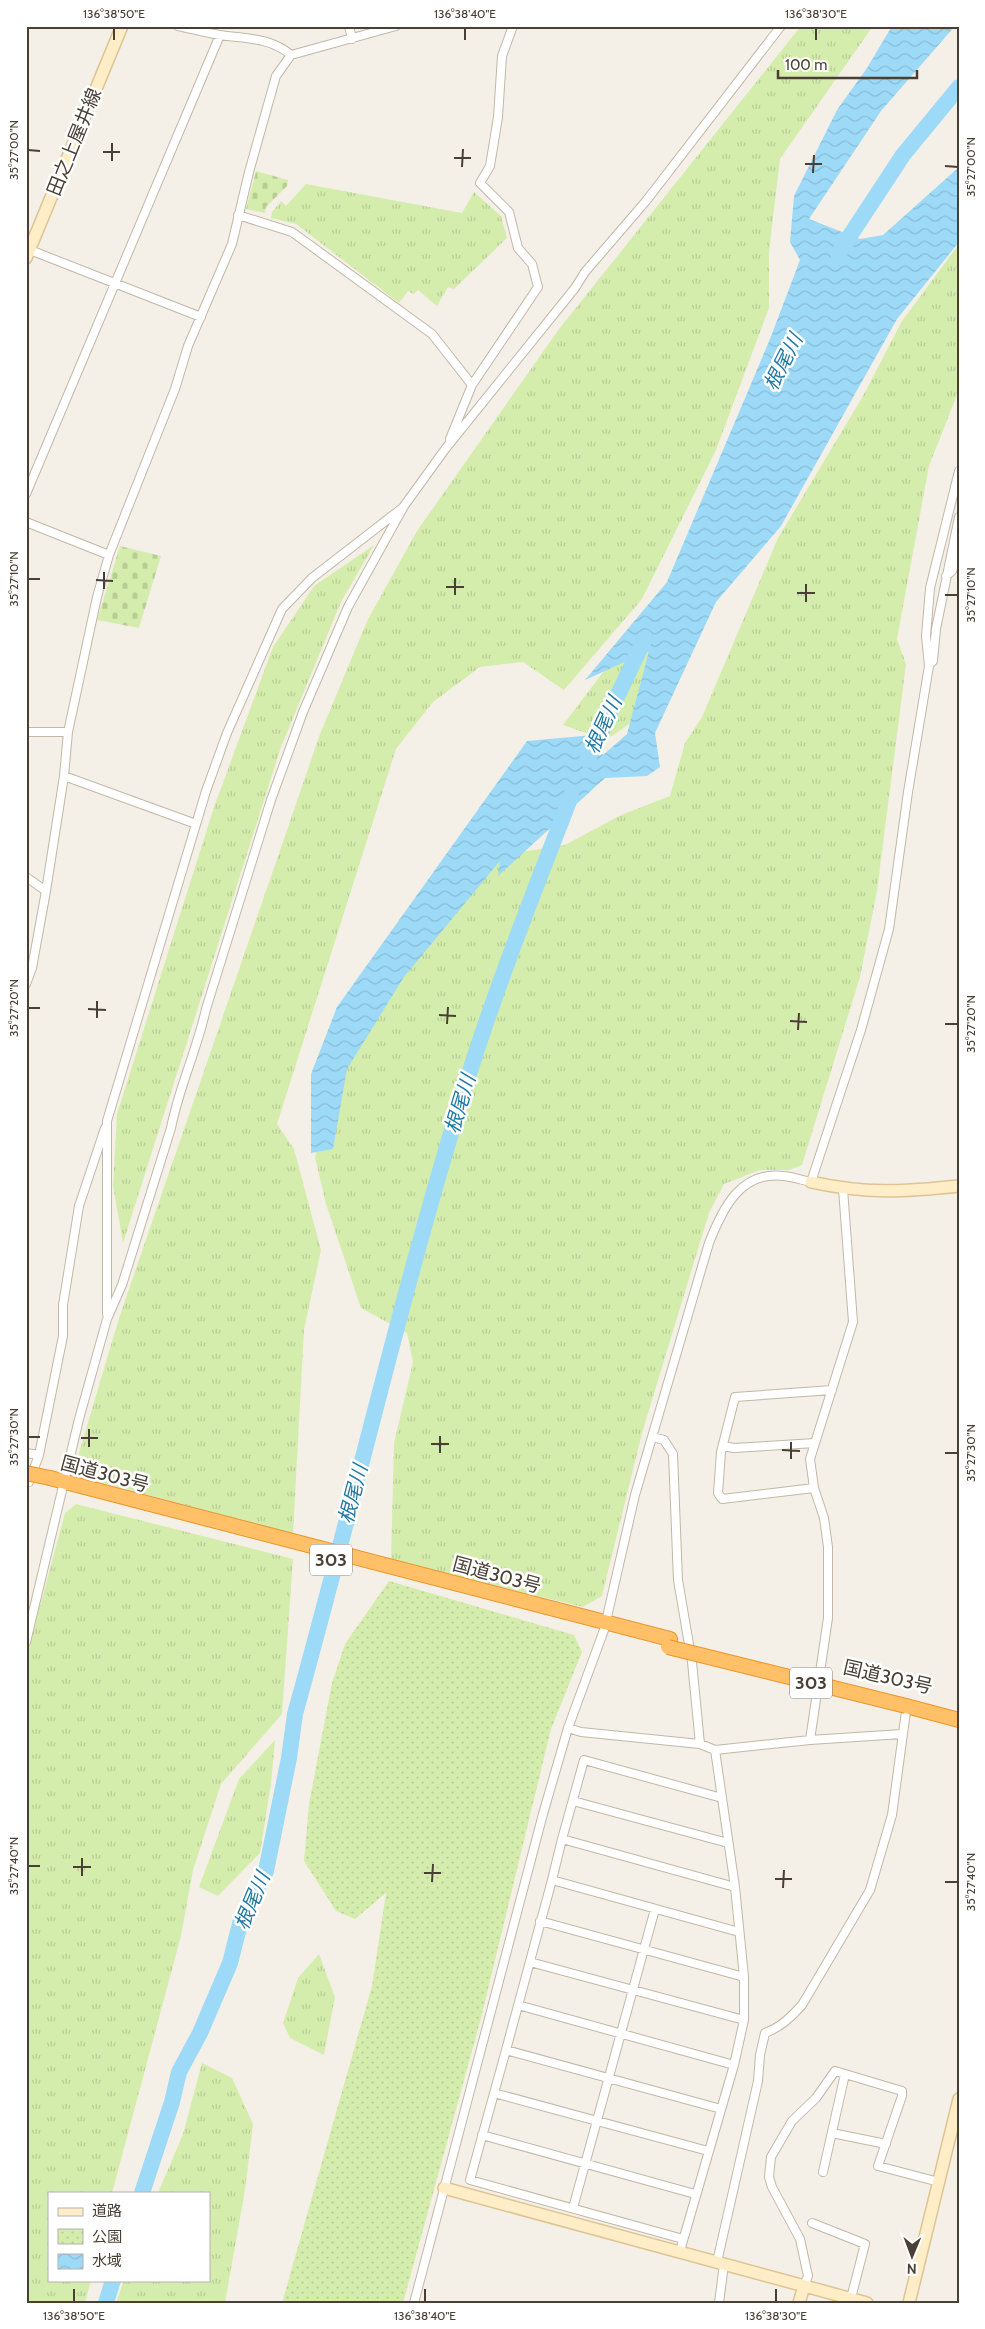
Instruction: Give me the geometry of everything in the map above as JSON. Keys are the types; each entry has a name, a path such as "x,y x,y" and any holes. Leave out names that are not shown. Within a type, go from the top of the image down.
{"highway":[{"name":"国道303号","path":"27,1479 49,1482 586,1622 789,1672 959,1720"},
{"name":"国道303号","path":"907,1704 959,1712"}],"street":[{"name":"田之上屋井線","path":"28,254 122,26"},
{"path":"178,26 220,35 265,40 282,47 291,55"},
{"path":"350,26 352,39"},
{"path":"26,984 32,968 46,891 64,776 68,732 86,638 109,555 141,480 175,389 188,346 232,244 238,214 276,76 291,55 396,26"},
{"path":"446,448 472,385 538,287 532,264 518,248 510,212 480,183 490,166 498,117 502,56 513,26"},
{"path":"26,1642 63,1486 108,1319 122,1285 271,800 303,712 348,607 404,506 446,448 575,288 585,272 646,201 781,26"},
{"path":"26,494 220,35"},
{"path":"238,214 292,232 331,260 432,334 472,385"},
{"path":"28,254 116,284 202,317"},
{"path":"811,1182 890,929 908,792 929,666 926,627 930,588 959,471"},
{"path":"27,1479 39,1455 63,1336 63,1305 79,1206 107,1121 196,824 227,734 282,609 312,578 404,506"},
{"path":"929,666 933,661 936,629 959,518"},
{"path":"26,522 109,555"},
{"path":"946,576 952,572 959,550"},
{"path":"26,732 68,732"},
{"path":"64,776 196,824"},
{"path":"26,877 46,891"},
{"path":"107,1121 108,1319"},
{"path":"414,2303 504,1958 568,1728 605,1626 635,1495 720,1214 731,1196 748,1184 763,1177 782,1175 843,1189 880,1192 959,1186"},
{"path":"810,1740 815,1695 828,1618 828,1547 824,1518 814,1488 810,1460 853,1322 843,1189"},
{"path":"814,1488 722,1499 718,1493 722,1446 735,1398 832,1390"},
{"path":"652,1437 664,1440 673,1454 678,1580 692,1662 700,1744"},
{"path":"722,1446 734,1448 815,1443"},
{"path":"26,1453 39,1455"},
{"path":"718,2303 721,2263 758,2081 760,2055 765,2033 777,2028 788,2020 802,2005 870,1890 892,1815 907,1704"},
{"path":"568,1728 581,1732 700,1744 714,1750 810,1740 902,1734"},
{"path":"680,2251 694,2194 734,2064 744,2020 744,1977 735,1887 714,1750"},
{"path":"683,2239 470,2180 584,1760 722,1798"},
{"path":"573,1801 728,1843"},
{"path":"562,1840 735,1887"},
{"path":"552,1880 739,1932"},
{"path":"573,2208 655,1909"},
{"path":"540,1921 744,1977"},
{"path":"530,1962 744,2020"},
{"path":"518,2005 734,2064"},
{"path":"506,2050 721,2109"},
{"path":"799,2303 808,2276 800,2239 772,2188 769,2177 771,2157 792,2121 816,2098 835,2071 902,2091 902,2096 878,2166 939,2182"},
{"path":"823,2172 845,2074"},
{"path":"494,2093 708,2152"},
{"path":"908,2303 939,2182 955,2130 959,2099"},
{"path":"832,2133 886,2144"},
{"path":"482,2135 694,2194"},
{"path":"444,2188 867,2303"},
{"path":"812,2223 865,2244 851,2298"}],"green space":[{"path":"801,26 873,26 780,159 769,252 769,308 716,450 642,599 564,690 523,662 480,667 433,702 396,749 277,1124 294,1149 321,1250 304,1330 293,1534 85,1478 76,1463 119,1318 320,734 368,619 417,531 559,329"},
{"path":"256,171 288,180 287,186 266,207 265,213 246,209"},
{"path":"306,184 462,213 474,192 501,216 507,238 454,289 448,287 437,306 418,290 413,294 408,291 399,303 296,224 271,218 272,212 281,201 286,206"},
{"path":"959,244 959,390 929,466 897,639 906,664 877,891 860,977 802,1165 789,1170 760,1170 724,1184 709,1213 642,1433 602,1596 583,1607 391,1560 394,1443 413,1362 407,1333 361,1308 326,1204 315,1157 345,1048 482,858 565,845 621,815 670,796 685,743 702,717 778,538 863,396 902,321"},
{"path":"374,545 341,602 281,747 123,1243 113,1186 117,1114 214,807 273,647 314,586"},
{"path":"120,546 161,556 139,628 97,620"},
{"path":"710,575 664,700 606,740 563,725 635,630"},
{"path":"76,1504 293,1559 282,1714 221,1784 193,1870 181,1936 112,2192 48,2192 48,2282 90,2282 85,2303 26,2303 26,1658 65,1513"},
{"path":"389,1581 574,1635 582,1652 551,1729 481,2018 403,2303 282,2303 372,1986 386,1893 355,1919 336,1911 304,1861 309,1804 332,1683 345,1644"},
{"path":"275,1740 271,1784 260,1853 218,1896 199,1887 239,1779"},
{"path":"319,1954 335,1997 324,2055 290,2038 283,2023 298,1978"},
{"path":"202,2063 232,2078 253,2124 245,2190 225,2303 116,2303 123,2282 210,2282 210,2192 158,2192 183,2134"}],"water":[{"path":"892,26 955,26 881,111 809,219 860,239 883,235 959,167 959,242 897,319 781,526 716,602 655,733 660,767 647,776 605,778 498,876 500,861 404,977 347,1069 333,1149 311,1153 311,1074 337,1007 527,741 593,735 603,755 627,734 649,651 585,680 667,582 770,339 800,260 790,242 794,196 837,110 867,68"}],"waterway":[{"name":"根尾川","path":"838,254 903,155 959,87"},
{"name":"根尾川","path":"587,760 645,638"},
{"name":"根尾川","path":"142,2192 172,2102 179,2072 200,2033 230,1963 241,1920 266,1871 289,1758 295,1714 438,1176 486,1023 571,796"},
{"name":"根尾川","path":"106,2303 112,2282"}]}
